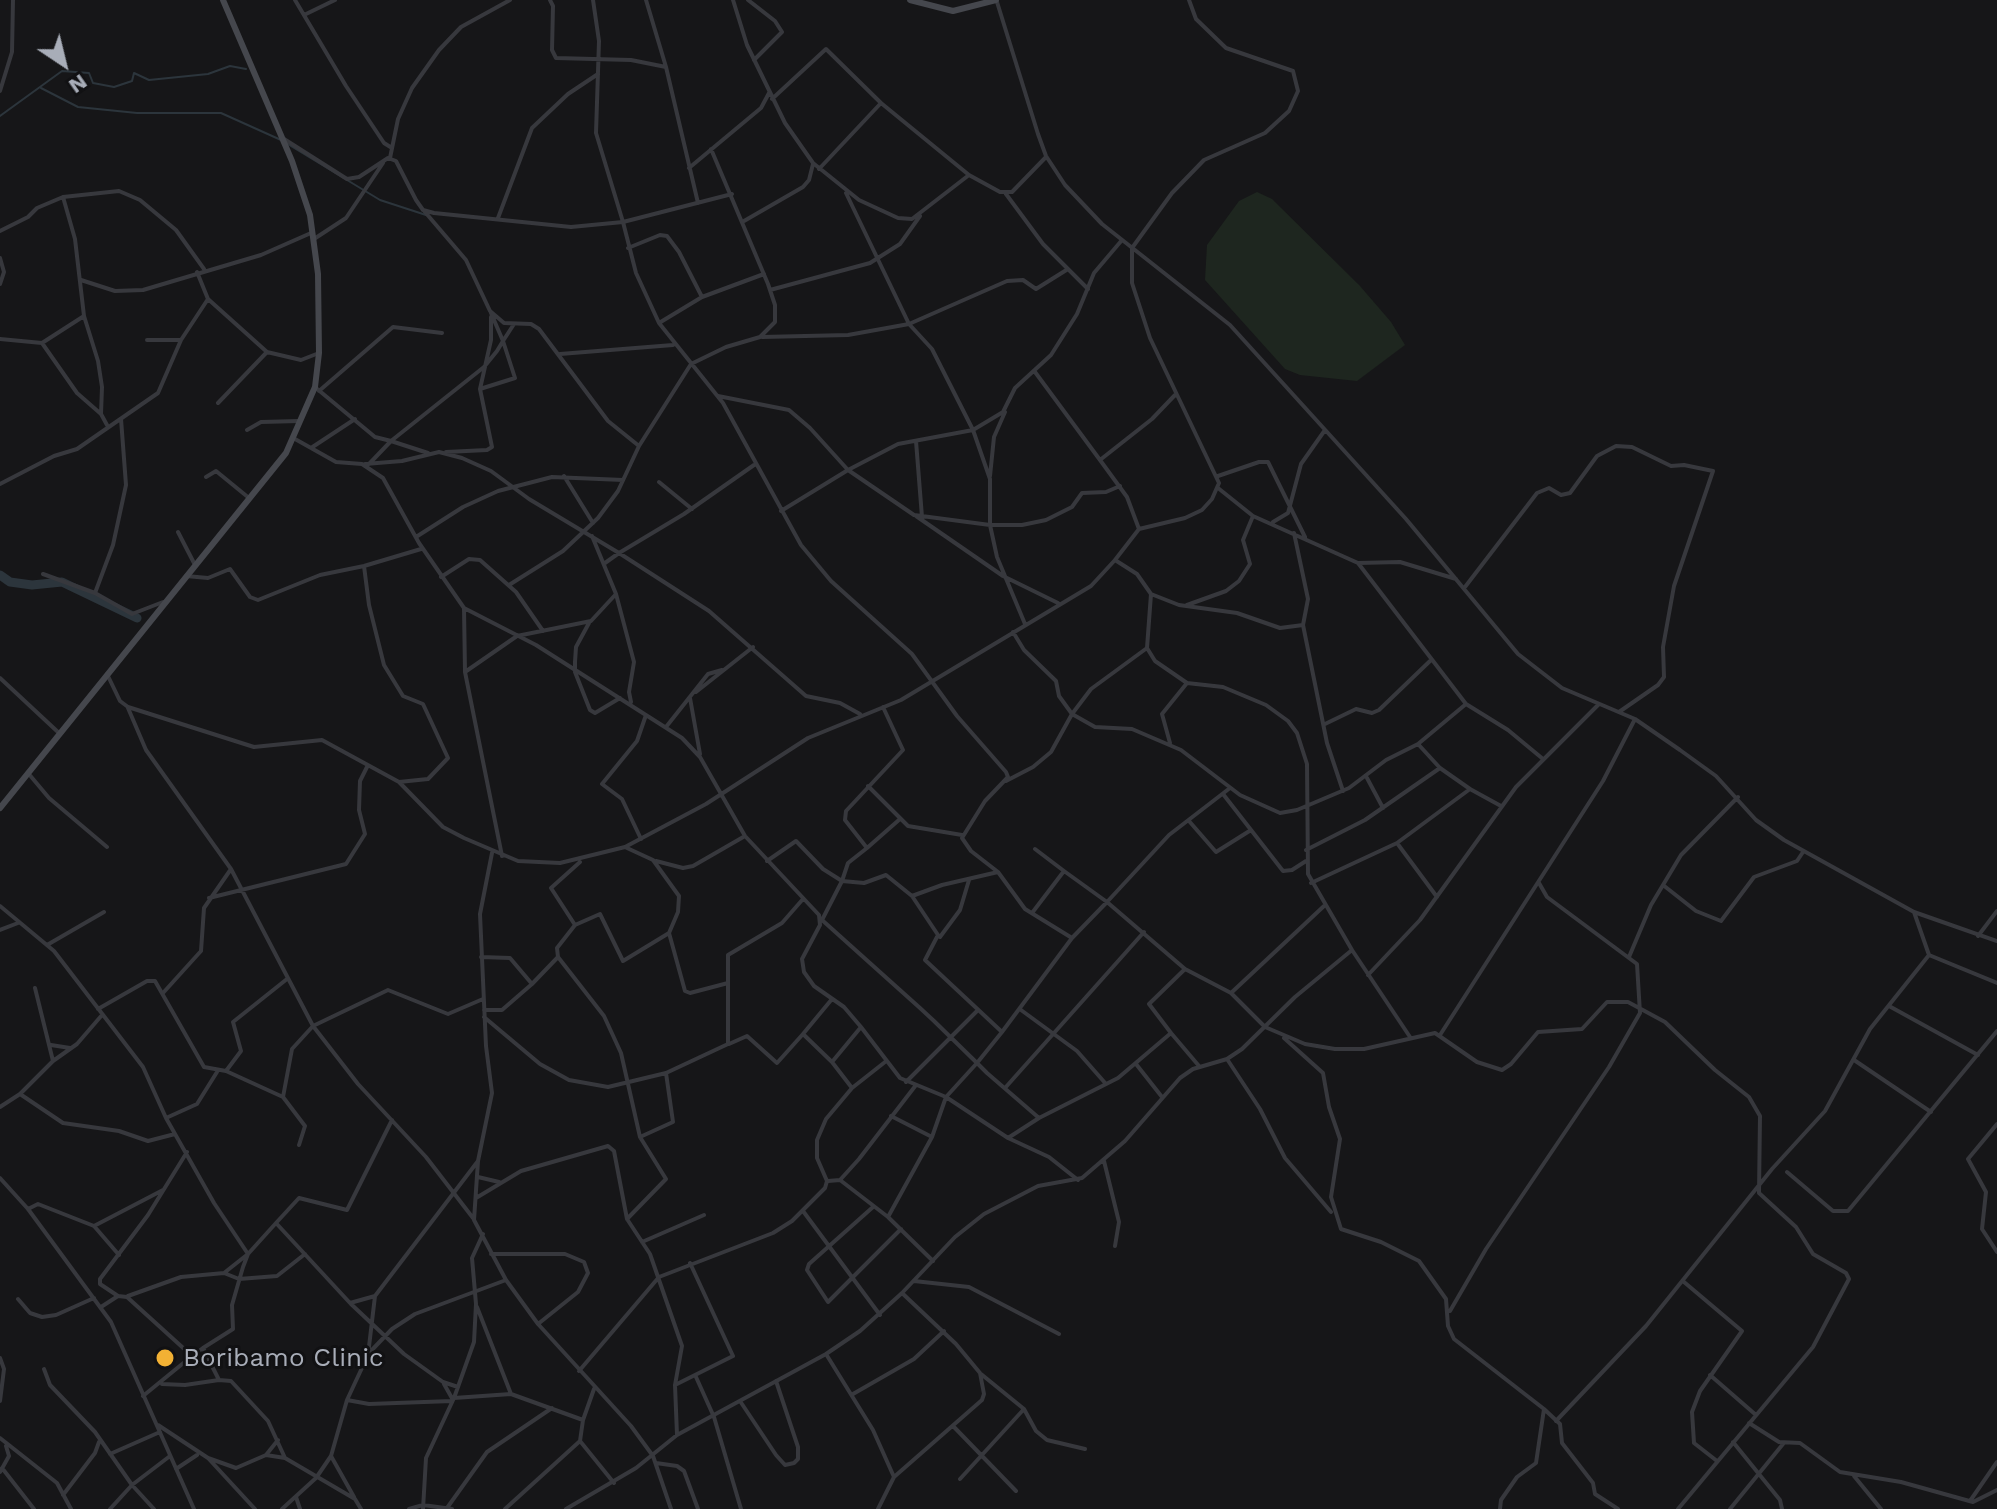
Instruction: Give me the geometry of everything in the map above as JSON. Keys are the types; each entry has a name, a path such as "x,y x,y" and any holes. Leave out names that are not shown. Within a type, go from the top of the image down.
{"street":[{"path":"0,91 12,52 13,0"},
{"path":"0,808 295,439 317,389 319,353 314,236 306,199 223,0"},
{"path":"295,0 346,86 386,146 392,148"},
{"path":"304,15 335,0"},
{"path":"81,280 115,291 131,291 274,251 314,236 346,218 357,197 387,160 398,119 412,88 439,50 461,27 510,0"},
{"path":"550,0 553,55 562,61 631,60 666,67"},
{"path":"593,0 599,60 596,133 628,248 659,323 673,345 718,396 754,465 815,564 893,635 1006,772 1005,781"},
{"path":"646,0 666,67 698,203"},
{"path":"733,0 754,60 772,99 813,163 846,193 898,218 912,219 969,175"},
{"path":"748,0 775,21 782,32 754,60"},
{"path":"910,0 953,11 974,3 997,1 1046,156 1073,195 1122,240 1230,325 1465,587 1518,654 1562,688 1635,719 1701,764 1771,832 1803,852 1914,912 1997,941"},
{"path":"107,674 120,701 128,707 254,747 298,746 322,740 399,782 443,827 492,853 531,863 582,860 641,839 722,794 788,749 860,714 883,707 1091,586 1139,529 1194,514 1209,504 1218,488 1218,476 1175,395 1132,283 1132,248 1172,193 1204,160 1265,133 1289,111 1298,91 1293,71 1226,48 1196,19 1189,0"},
{"path":"772,99 826,49 881,103 969,175 1006,194 1043,244 1088,289"},
{"path":"498,218 532,128 568,94 598,73"},
{"path":"688,168 761,108 770,91"},
{"path":"819,169 881,103"},
{"path":"283,138 347,179 359,177 387,160 400,164 410,191 423,210 466,260 503,341 515,378 480,389"},
{"path":"711,149 744,221 770,290 775,322 771,330 760,337"},
{"path":"1006,194 1016,189 1046,156"},
{"path":"744,221 803,187 809,180 813,163"},
{"path":"0,231 28,217 37,208 63,197 116,191 140,200 176,230 204,269"},
{"path":"846,193 909,324 928,342 973,430 990,479"},
{"path":"423,210 571,227 623,222 732,194"},
{"path":"63,197 75,239 84,316 102,387 101,414"},
{"path":"770,290 876,260 900,244 923,212"},
{"path":"628,248 660,235 667,236 679,252 702,297"},
{"path":"1025,624 1003,576 990,525 994,437 1015,388 1035,371 1063,338 1098,266 1122,240"},
{"path":"0,258 4,272 0,284"},
{"path":"509,585 589,532 691,364 726,347 760,337 848,335 909,324 1007,281 1023,280 1034,289 1068,269"},
{"path":"197,272 208,299 267,352 301,360 319,353"},
{"path":"659,323 702,297 764,274"},
{"path":"0,484 46,460 77,449 107,425 158,393 181,340 208,299"},
{"path":"490,311 501,321 535,326 560,354 608,421 639,446"},
{"path":"295,439 336,462 362,464 492,447 480,389 491,340 490,311"},
{"path":"0,339 42,343 84,316"},
{"path":"369,464 391,441 484,367 514,324"},
{"path":"317,389 393,327 442,333"},
{"path":"147,340 181,340"},
{"path":"42,343 77,393 101,414 107,425"},
{"path":"560,354 673,345"},
{"path":"218,403 267,352"},
{"path":"1035,371 1120,486 1139,529"},
{"path":"317,389 375,437 430,454"},
{"path":"1100,460 1152,419 1175,395"},
{"path":"718,396 789,410 848,470 932,531 1003,576 1059,603"},
{"path":"781,511 893,446 973,430 1008,407"},
{"path":"95,593 113,545 126,485 121,419"},
{"path":"311,448 355,419"},
{"path":"247,430 261,422 302,421"},
{"path":"1272,522 1288,513 1301,464 1325,430"},
{"path":"916,441 922,517"},
{"path":"1465,587 1537,493 1549,488 1561,495 1570,493 1597,456 1616,446 1632,447 1671,466 1684,465 1713,471 1674,586 1663,647 1664,677 1658,685 1619,712"},
{"path":"444,452 477,463 688,596 753,647 806,696 840,703 860,714"},
{"path":"1218,476 1266,460 1306,539"},
{"path":"362,464 383,478 423,549 464,608 632,705 666,727 700,757 745,836 822,920 1039,1118"},
{"path":"605,563 692,509 754,465"},
{"path":"206,477 216,471 249,498"},
{"path":"416,537 481,497 513,487 564,476 623,480"},
{"path":"564,476 593,523"},
{"path":"659,482 692,509"},
{"path":"914,515 990,525 1022,525 1046,520 1072,507 1082,493 1106,492 1120,486"},
{"path":"1218,488 1253,516 1358,563 1400,562 1458,580"},
{"path":"1184,606 1226,591 1239,581 1250,564 1243,540 1253,516"},
{"path":"178,532 195,566"},
{"path":"589,532 616,594 635,666 629,692 632,705"},
{"path":"1294,533 1308,599 1303,625 1324,724 1343,791"},
{"path":"186,576 208,578 230,569 250,597 258,600 288,591 320,575 423,549"},
{"path":"441,577 473,558 509,585 543,631"},
{"path":"1115,560 1137,574 1151,594 1184,606 1237,613 1280,628 1303,625"},
{"path":"1358,563 1430,661 1466,704 1508,730 1543,759"},
{"path":"364,566 369,605 384,665 403,696 423,704 448,758 428,779 399,782"},
{"path":"43,574 95,593 132,614 163,602"},
{"path":"616,594 591,621 576,647 575,672 593,713 620,698"},
{"path":"1151,594 1147,648 1155,661 1187,683 1230,689 1266,705 1288,721 1306,752 1306,861 1311,883 1410,1037"},
{"path":"464,608 465,672 502,856"},
{"path":"465,672 517,636 591,621"},
{"path":"1013,632 1024,650 1056,681 1059,696 1072,714 1095,727 1132,729 1171,745 1190,755 1230,788 1280,813 1306,806 1367,778 1397,753 1418,744 1466,704"},
{"path":"666,727 708,674 722,670 753,647"},
{"path":"962,835 985,801 1005,781 1033,767 1051,752 1072,714 1091,689 1147,648"},
{"path":"1324,724 1356,709 1375,712 1430,661"},
{"path":"0,678 59,733"},
{"path":"1171,745 1162,714 1187,683"},
{"path":"691,696 700,757"},
{"path":"1368,975 1437,897 1501,806 1599,704"},
{"path":"128,707 146,750 231,869 313,1026 358,1084 392,1120 474,1220 506,1280 538,1324 594,1389 631,1426 653,1456 671,1509"},
{"path":"867,848 844,816 903,750 883,707"},
{"path":"641,839 622,799 602,784 637,741 646,715"},
{"path":"1440,1035 1603,781 1635,719"},
{"path":"1418,744 1440,768 1501,806"},
{"path":"209,898 346,864 365,834 360,781 368,765"},
{"path":"1306,850 1383,808 1440,768"},
{"path":"28,773 49,798 107,847"},
{"path":"1367,778 1383,808"},
{"path":"868,786 900,819 914,828 948,830 962,835 967,848 998,872 1020,904 1072,938"},
{"path":"888,1217 932,1137 946,1097 1020,1010 1072,938 1166,838 1230,788"},
{"path":"1311,883 1397,843 1470,789"},
{"path":"1223,794 1283,871 1292,870 1306,861"},
{"path":"1629,957 1663,885 1685,850 1738,797"},
{"path":"900,819 850,860 804,954 802,966 814,986 833,999 861,1027 885,1062 906,1082 946,1097 1008,1138 1049,1157 1078,1180"},
{"path":"1189,821 1216,852 1251,830"},
{"path":"625,847 653,860 683,868 693,866 745,836"},
{"path":"767,861 796,841 817,863 842,881 864,883 886,875 912,896 938,939"},
{"path":"1397,843 1437,897"},
{"path":"1035,849 1107,902 1185,969 1231,993 1265,1027 1282,1036 1323,1073 1341,1147 1331,1190 1333,1214"},
{"path":"1663,885 1696,911 1721,921 1751,879 1797,861 1803,852"},
{"path":"474,1220 478,1161 492,1093 484,1014 480,914 492,853"},
{"path":"575,925 551,888 582,860"},
{"path":"653,860 681,899 669,933 685,991 690,993 728,983"},
{"path":"163,993 201,951 205,936 203,913 209,898 231,869"},
{"path":"1032,913 1064,871"},
{"path":"912,896 998,872"},
{"path":"969,880 960,910 924,955 925,960 1002,1032"},
{"path":"1448,1313 1486,1249 1639,1019 1637,964 1547,897 1539,883"},
{"path":"728,1044 728,955 782,923 803,899"},
{"path":"0,906 47,945 143,1067 166,1118 214,1203 248,1254"},
{"path":"1231,993 1265,957 1324,906"},
{"path":"1978,936 1997,911"},
{"path":"47,945 104,912"},
{"path":"1914,912 1929,955 1997,983"},
{"path":"627,1219 666,1179 640,1137 629,1083 604,1016 558,957 557,948 575,925 600,914 623,961 669,933"},
{"path":"0,930 18,923"},
{"path":"1005,1088 1144,932"},
{"path":"566,1509 614,1483 677,1435 826,1354 880,1315 971,1223 998,1205 1038,1186 1078,1180 1104,1161 1180,1078 1199,1066 1227,1059 1352,950"},
{"path":"1556,1421 1684,1282 1758,1188 1825,1111 1853,1059 1929,955"},
{"path":"481,957 510,958 532,984"},
{"path":"484,1014 502,1010 558,957"},
{"path":"1185,969 1149,1004 1199,1066"},
{"path":"226,1071 241,1051 233,1022 287,979"},
{"path":"98,1009 147,981 155,981 199,1062 283,1097 305,1126 299,1145"},
{"path":"35,988 53,1061"},
{"path":"283,1097 292,1049 313,1026 388,990 448,1014 483,999"},
{"path":"484,1014 556,1075 608,1087 666,1073 747,1036 777,1063 833,999"},
{"path":"1282,1036 1350,1051 1410,1037 1440,1035 1477,1062 1502,1070 1511,1064 1538,1032 1582,1029 1612,1000 1640,1006 1665,1022 1757,1106 1761,1124 1758,1188 1763,1198 1796,1227 1813,1254 1849,1276 1813,1347 1678,1509"},
{"path":"1889,1006 1978,1055"},
{"path":"1020,1010 1082,1056 1106,1084"},
{"path":"906,1082 977,1011"},
{"path":"0,1107 20,1094 53,1061 72,1048 102,1015"},
{"path":"832,1062 861,1027"},
{"path":"1787,1172 1833,1211 1848,1211 1997,1031"},
{"path":"1008,1138 1039,1118 1106,1084 1136,1064 1171,1033"},
{"path":"803,1034 832,1062 852,1088"},
{"path":"50,1045 72,1048"},
{"path":"1227,1059 1260,1109 1285,1158 1333,1214 1341,1229 1381,1242 1419,1261 1440,1286 1448,1313 1448,1326 1459,1345 1556,1421 1562,1429 1562,1443 1593,1483 1595,1494 1618,1509"},
{"path":"1853,1059 1931,1112"},
{"path":"827,1181 817,1158 817,1140 826,1119 852,1088 885,1062"},
{"path":"1136,1064 1162,1097"},
{"path":"166,1118 197,1104 217,1072"},
{"path":"640,1137 673,1122 666,1073"},
{"path":"840,1180 916,1085"},
{"path":"20,1094 63,1123 119,1131 148,1141 175,1134"},
{"path":"891,1116 932,1137"},
{"path":"224,1273 248,1254 299,1198 347,1210 392,1120"},
{"path":"1997,1124 1968,1159 1986,1192 1982,1229 1997,1252"},
{"path":"476,1198 499,1182 551,1161 608,1146 614,1151 627,1219 659,1277 682,1346 675,1385 677,1435"},
{"path":"187,1151 99,1282 118,1296 127,1297 172,1279 224,1273 239,1279 277,1276 305,1254"},
{"path":"368,1355 375,1296 478,1161"},
{"path":"1104,1161 1119,1222 1115,1246"},
{"path":"478,1177 499,1182"},
{"path":"0,1178 28,1209 115,1329 194,1509"},
{"path":"579,1371 659,1277 759,1240 803,1211 827,1181 840,1180 888,1217 933,1261"},
{"path":"94,1226 163,1190"},
{"path":"28,1209 38,1204 94,1226 119,1256"},
{"path":"873,1207 807,1268 828,1302 901,1229"},
{"path":"803,1211 880,1315"},
{"path":"642,1242 704,1215"},
{"path":"276,1223 384,1337 443,1382 458,1388 463,1397"},
{"path":"483,1234 472,1258 476,1304 511,1394"},
{"path":"143,1396 192,1356 233,1329 232,1305 248,1254"},
{"path":"491,1254 565,1254 584,1262 588,1273 578,1292 538,1324"},
{"path":"675,1385 731,1360 734,1351 690,1263"},
{"path":"282,1509 316,1478 331,1456 347,1400 368,1355 384,1337 427,1307 506,1280"},
{"path":"914,1281 969,1287 1059,1334"},
{"path":"1684,1282 1742,1331 1710,1375 1692,1411 1693,1441 1717,1461"},
{"path":"902,1293 944,1331 980,1373 1024,1409 1036,1431 1047,1440 1085,1449"},
{"path":"101,1307 118,1296"},
{"path":"350,1303 375,1296"},
{"path":"127,1297 192,1356"},
{"path":"18,1299 30,1313 42,1317 56,1315 94,1298"},
{"path":"423,1507 426,1458 458,1388 474,1342 476,1304"},
{"path":"853,1394 914,1359 944,1331"},
{"path":"203,1348 219,1380"},
{"path":"826,1354 853,1394 894,1477"},
{"path":"0,1358 4,1369 0,1401"},
{"path":"44,1369 50,1385 154,1509"},
{"path":"878,1509 894,1477 982,1400 984,1389 980,1373"},
{"path":"1710,1375 1756,1415"},
{"path":"696,1377 714,1417 741,1509"},
{"path":"160,1384 231,1381 259,1410 278,1440 285,1458"},
{"path":"740,1401 776,1455 785,1465 794,1463 798,1459 798,1447 776,1381"},
{"path":"443,1382 453,1400"},
{"path":"505,1509 580,1441 583,1420 594,1389"},
{"path":"347,1400 369,1404 511,1394 583,1420"},
{"path":"409,1509 449,1508 487,1452 552,1408"},
{"path":"960,1479 1024,1409"},
{"path":"1500,1509 1501,1500 1517,1477 1536,1463 1544,1409"},
{"path":"156,1423 198,1454 236,1468 266,1455 278,1440"},
{"path":"1749,1423 1783,1444 1797,1442 1840,1472 1901,1482 1970,1501 1997,1490"},
{"path":"953,1426 1016,1491"},
{"path":"110,1454 160,1432"},
{"path":"2,1440 9,1456 1,1470 34,1509"},
{"path":"2,1440 57,1483 71,1509"},
{"path":"580,1441 614,1483"},
{"path":"62,1496 95,1453 99,1442"},
{"path":"1733,1442 1760,1473 1782,1509"},
{"path":"1730,1509 1783,1444"},
{"path":"176,1469 198,1454"},
{"path":"266,1455 285,1458 355,1499"},
{"path":"110,1509 132,1485 170,1456"},
{"path":"331,1456 361,1509"},
{"path":"208,1458 251,1508"},
{"path":"1970,1501 1997,1462"},
{"path":"656,1463 677,1466 684,1471 698,1509"},
{"path":"1852,1474 1881,1509"},
{"path":"122,1498 140,1494"},
{"path":"296,1497 300,1509"}],"shaded area":[{"path":"1257,192 1272,199 1360,286 1391,322 1405,345 1357,381 1300,375 1285,369 1205,280 1207,245 1239,201"}],"waterway":[{"path":"0,116 62,71 89,73 93,83 114,87 132,81 134,73 149,80 208,74 230,66 246,69"},
{"path":"41,88 78,107 137,113 221,113 281,140"},
{"path":"286,143 380,200 426,215"},
{"path":"0,575 10,582 32,585 62,582 137,618"}],"place":[{"name":"Boribamo Clinic","path":"165,1358"}]}
